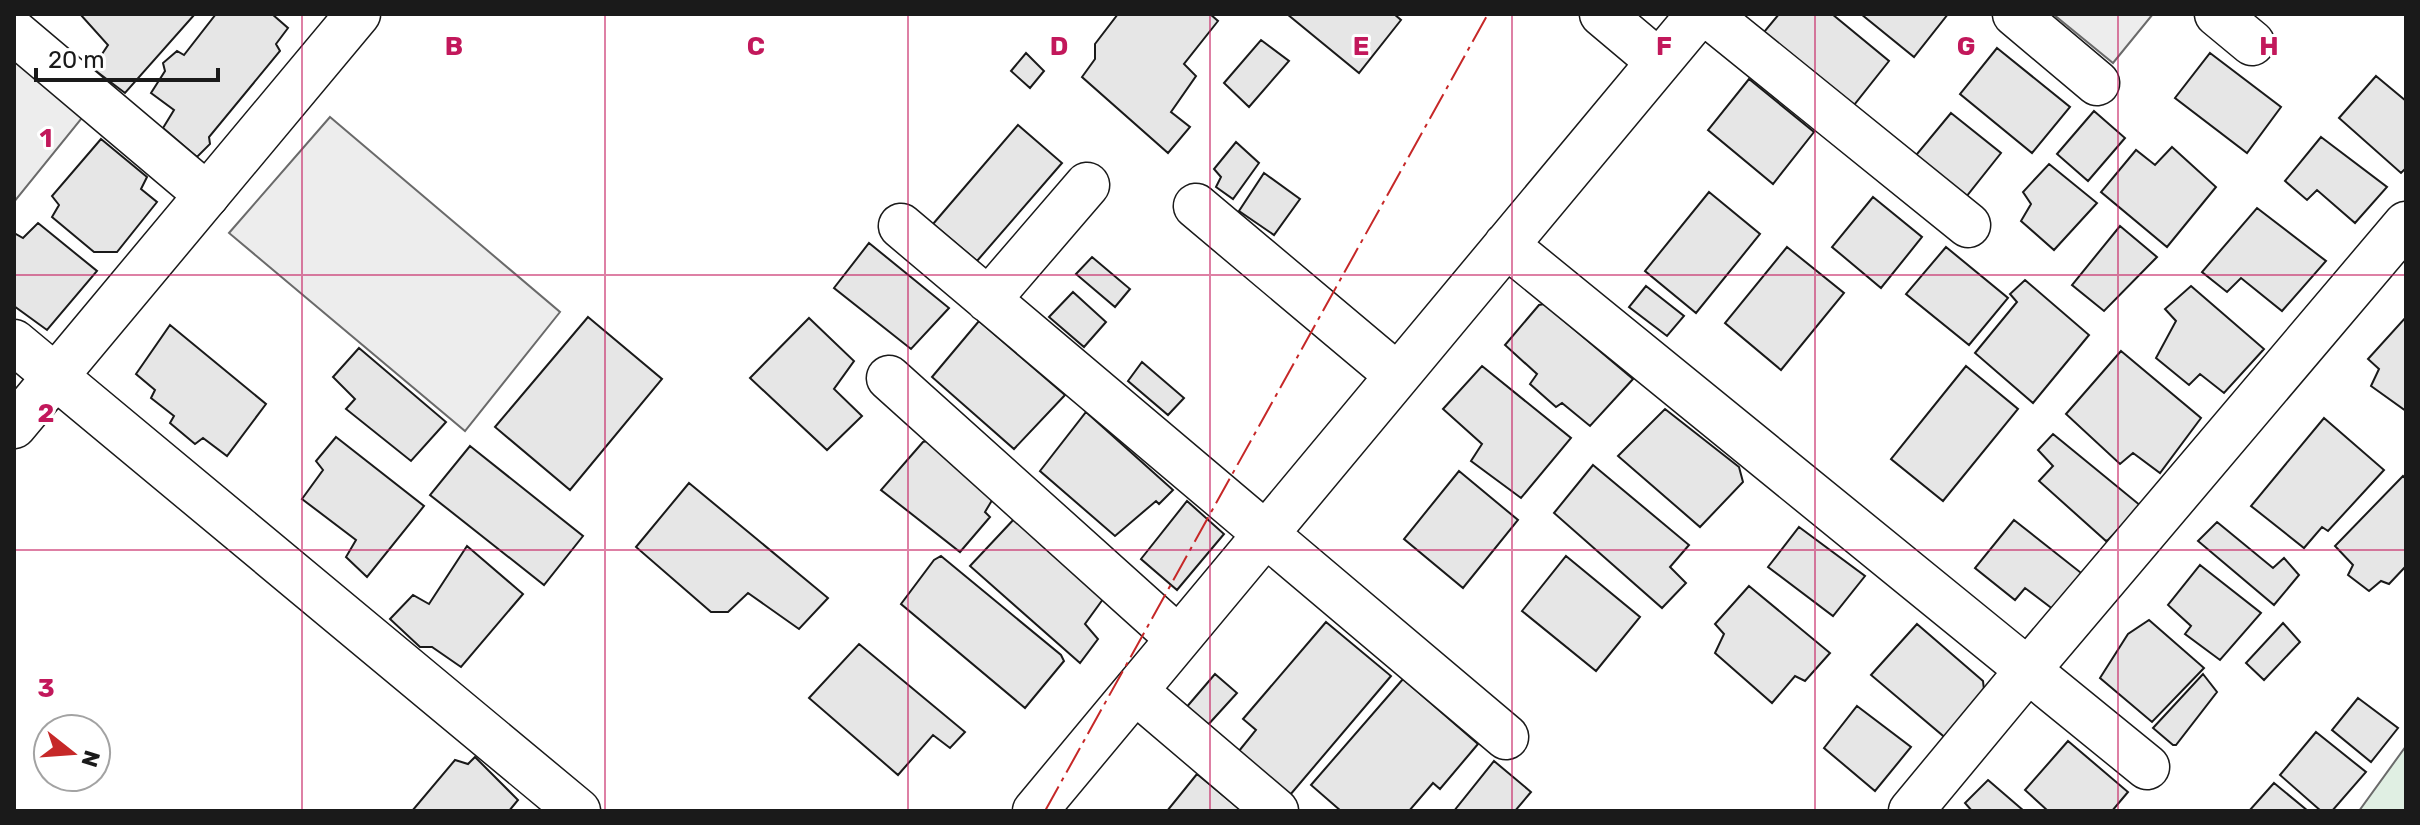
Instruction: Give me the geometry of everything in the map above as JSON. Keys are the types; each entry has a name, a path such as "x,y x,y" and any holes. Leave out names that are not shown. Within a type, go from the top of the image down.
{"street":[{"path":"14,426 358,14"},
{"path":"1602,14 1659,62"},
{"path":"1035,811 1699,14"},
{"path":"1707,14 1968,225"},
{"path":"2015,14 2097,83"},
{"path":"2217,14 2252,43"},
{"path":"14,32 207,195"},
{"path":"988,300 1087,185"},
{"path":"1196,206 1397,375"},
{"path":"1911,811 2406,224"},
{"path":"901,226 1506,737"},
{"path":"1506,245 2147,767"},
{"path":"14,342 578,811"},
{"path":"889,378 1178,638"},
{"path":"1135,691 1276,811"}],"green space":[{"path":"2406,746 2406,811 2359,811"}],"shaded area":[{"path":"2053,14 2153,14 2113,63"},
{"path":"14,52 86,113 14,202"},
{"path":"330,117 560,312 465,431 229,233"}],"building":[{"path":"80,14 195,14 125,93 96,71 94,66 108,45"},
{"path":"216,14 272,14 288,28 276,44 280,51 209,137 210,144 197,157 163,128 174,110 151,93 165,71 163,63 177,51 184,55"},
{"path":"1118,14 1210,14 1218,21 1184,64 1196,76 1171,112 1190,127 1168,153 1082,77 1095,59 1095,44"},
{"path":"1287,14 1394,14 1401,20 1359,73"},
{"path":"1779,14 1832,14 1889,61 1854,105 1764,32"},
{"path":"1861,14 1948,14 1914,57"},
{"path":"1261,40 1289,61 1249,107 1224,83"},
{"path":"1997,48 2070,107 2032,153 1960,94"},
{"path":"1026,53 1044,71 1030,88 1011,71"},
{"path":"2210,53 2281,107 2247,153 2175,98"},
{"path":"2376,76 2406,101 2406,168 2401,173 2339,118"},
{"path":"1749,79 1814,132 1773,184 1708,130"},
{"path":"2094,111 2125,138 2088,181 2057,154"},
{"path":"1951,113 2001,153 1958,207 1907,166"},
{"path":"1018,125 1062,163 977,261 933,224"},
{"path":"2321,137 2387,187 2355,223 2317,190 2307,200 2285,181"},
{"path":"101,139 147,177 141,189 157,202 117,252 94,252 52,217 59,205 52,196"},
{"path":"1236,142 1259,163 1233,199 1216,187 1221,177 1214,169"},
{"path":"2172,147 2216,187 2167,247 2101,192 2136,150 2155,165"},
{"path":"2049,164 2097,203 2054,250 2021,221 2031,204 2023,192"},
{"path":"1264,173 1300,199 1274,235 1239,211"},
{"path":"1709,192 1760,234 1696,313 1645,271"},
{"path":"1873,197 1922,237 1881,288 1832,247"},
{"path":"2257,208 2326,261 2282,311 2241,278 2227,292 2202,272"},
{"path":"38,223 97,271 47,330 14,306 14,233 23,238"},
{"path":"2120,226 2157,257 2104,311 2072,285"},
{"path":"869,243 949,308 911,349 834,288"},
{"path":"1787,247 1844,293 1781,370 1725,323"},
{"path":"1946,247 2008,298 1969,345 1906,294"},
{"path":"1092,257 1130,289 1115,307 1076,274"},
{"path":"2025,280 2089,335 2033,403 1975,353 2017,302 2010,294"},
{"path":"1646,286 1684,316 1667,336 1629,307"},
{"path":"2191,286 2264,349 2224,393 2200,374 2189,385 2156,358 2176,321 2165,309"},
{"path":"1073,292 1106,322 1084,347 1049,317"},
{"path":"1544,304 1633,379 1590,426 1562,403 1556,407 1530,384 1537,374 1505,345 1539,305"},
{"path":"588,317 662,379 570,490 495,427"},
{"path":"2406,317 2406,411 2371,386 2379,369 2368,359"},
{"path":"809,318 854,361 834,389 862,416 827,450 750,378"},
{"path":"979,321 1065,395 1014,449 932,377"},
{"path":"170,325 266,404 227,456 203,438 195,444 170,423 174,416 151,398 155,390 136,374"},
{"path":"359,348 446,422 411,461 346,409 355,399 333,377"},
{"path":"2121,351 2201,418 2160,473 2133,453 2120,464 2066,414"},
{"path":"1142,362 1184,398 1168,415 1128,381"},
{"path":"1482,366 1571,438 1521,498 1471,461 1482,444 1443,409"},
{"path":"1966,366 2018,409 1943,501 1891,459"},
{"path":"1665,409 1739,467 1743,482 1700,527 1618,456"},
{"path":"1086,412 1173,490 1115,536 1040,471"},
{"path":"2324,418 2384,470 2328,531 2322,527 2304,548 2251,506"},
{"path":"2053,434 2141,506 2108,540 2039,481 2053,466 2038,450"},
{"path":"336,437 424,506 367,577 346,557 356,540 302,499 323,470 316,461"},
{"path":"931,440 994,497 985,512 990,517 960,552 881,490 923,442"},
{"path":"470,446 583,536 544,585 430,495"},
{"path":"1593,465 1689,545 1670,567 1686,583 1662,608 1554,513"},
{"path":"1459,471 1518,520 1463,588 1404,539"},
{"path":"2403,476 2406,479 2406,566 2389,584 2381,581 2369,591 2348,575 2353,565 2335,546"},
{"path":"689,483 828,598 799,629 748,593 728,612 711,612 636,547"},
{"path":"1187,501 1224,534 1177,590 1141,559"},
{"path":"1016,517 1106,595 1085,624 1098,639 1080,663 970,566"},
{"path":"2014,520 2085,576 2054,610 2025,588 2015,600 1975,568"},
{"path":"2217,522 2273,568 2284,558 2299,575 2274,605 2198,541"},
{"path":"1799,527 1865,576 1833,616 1768,567"},
{"path":"467,546 523,594 461,667 432,647 420,647 390,619 413,595 429,604"},
{"path":"941,556 1061,655 1064,661 1025,708 901,604 934,560"},
{"path":"1566,556 1640,617 1596,671 1522,611"},
{"path":"2200,565 2261,613 2220,660 2185,634 2191,626 2168,605"},
{"path":"1749,586 1830,653 1805,681 1795,676 1772,703 1715,653 1724,634 1715,624"},
{"path":"2149,620 2204,668 2152,722 2100,678 2128,634"},
{"path":"1326,622 1391,676 1290,795 1239,751 1256,730 1243,719"},
{"path":"2283,623 2300,642 2264,680 2246,663"},
{"path":"1917,624 1983,681 1985,699 1948,740 1871,675"},
{"path":"859,644 965,732 950,748 933,735 898,775 809,698"},
{"path":"1215,674 1237,693 1206,727 1185,709"},
{"path":"2203,674 2217,692 2173,745 2153,728"},
{"path":"1403,679 1478,744 1440,789 1433,783 1409,811 1341,811 1311,785"},
{"path":"2358,698 2398,728 2371,762 2332,730"},
{"path":"1857,706 1911,747 1875,791 1824,748"},
{"path":"2316,732 2366,772 2332,811 2321,811 2280,775"},
{"path":"2068,741 2128,792 2112,811 2048,811 2025,790"},
{"path":"475,757 518,800 509,811 412,811 455,760 468,764"},
{"path":"1494,761 1531,792 1515,811 1454,811"},
{"path":"1197,774 1242,811 1167,811"},
{"path":"1988,780 2024,811 1972,811 1965,803"},
{"path":"2274,783 2308,811 2249,811"}],"power":[{"path":"1045,811 1488,14"}]}
